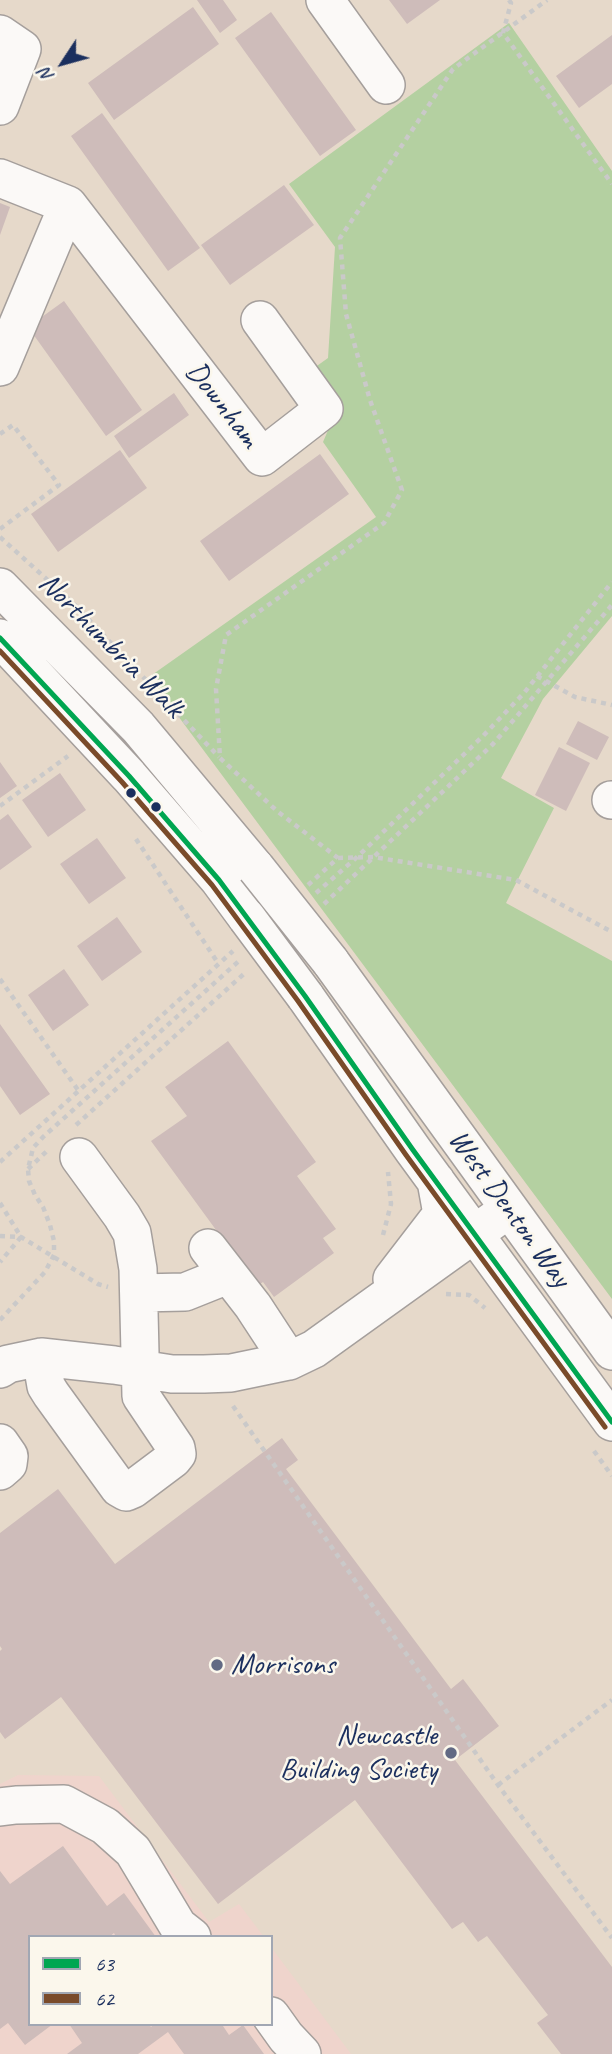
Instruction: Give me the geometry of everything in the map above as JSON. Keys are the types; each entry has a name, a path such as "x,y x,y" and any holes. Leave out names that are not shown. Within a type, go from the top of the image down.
{"street":[{"path":"325,0 386,85"},
{"path":"0,34 22,49 0,106"},
{"path":"0,178 68,205 0,367"},
{"name":"Downham","path":"68,205 262,457 324,409 260,320"},
{"name":"West Denton Way","path":"0,587 138,727 256,868 330,961 612,1351"},
{"name":"West Denton Way","path":"0,638 130,776 219,880 244,931 304,996 436,1181 610,1416"},
{"path":"41,1357 46,1386 119,1488 126,1492 133,1489 177,1454 176,1448 141,1396 138,1269 132,1233 122,1216 65,1146"},
{"path":"366,1313 442,1214 436,1181"},
{"path":"0,1369 8,1364 41,1357 172,1374 230,1373 289,1361 314,1349 509,1209"},
{"path":"139,1293 185,1292 215,1280 217,1260 261,1317 289,1361"},
{"path":"0,1443 9,1456 8,1464 0,1471"},
{"path":"0,1807 64,1804 105,1826 133,1851 178,1926 189,1935"},
{"path":"273,2019 302,2054"}],"path":[{"path":"503,33 511,3 509,0"},
{"path":"220,758 216,689 226,635 384,523 402,490 370,400 346,314 340,238 453,69 547,0"},
{"path":"503,33 612,184"},
{"path":"0,434 13,425 59,485 0,529"},
{"name":"Northumbria Walk","path":"0,537 73,603 220,758 277,811 338,858"},
{"path":"310,899 483,736 524,693 612,582"},
{"path":"321,906 493,744 612,605"},
{"path":"537,677 575,696 612,705"},
{"path":"0,806 68,756 77,766"},
{"path":"129,830 219,963"},
{"path":"305,888 338,858 373,857 516,880 612,932"},
{"path":"0,1162 219,963 244,931"},
{"path":"0,1320 45,1272 54,1255 50,1225 29,1181 27,1169 33,1147 247,954"},
{"path":"27,1169 65,1146 256,964"},
{"path":"0,979 78,1090"},
{"path":"0,1203 21,1237"},
{"path":"0,1237 21,1237 98,1284 139,1293"},
{"path":"0,1262 21,1237"},
{"path":"204,1374 239,1413 498,1785 612,1938"},
{"path":"498,1785 612,1700"}],"shaded area":[{"path":"18,1775 99,1776 209,1922 239,1904 262,1935 28,1935 28,2026 273,2026 273,1950 351,2054 0,2054 0,1784"}],"green space":[{"path":"509,23 612,171 612,616 543,699 501,778 554,808 506,903 612,961 612,1299 149,677 376,517 323,442 338,407 314,368 328,358 335,247 289,184"}],"building":[{"path":"197,0 223,0 237,20 220,33"},
{"path":"389,0 440,0 407,24"},
{"path":"193,7 219,44 114,120 88,83"},
{"path":"271,12 356,130 320,156 235,38"},
{"path":"612,35 612,84 579,108 556,76"},
{"path":"102,113 200,248 168,271 71,136"},
{"path":"284,185 314,225 230,285 201,245"},
{"path":"0,203 10,207 0,235"},
{"path":"64,301 142,410 106,436 28,327"},
{"path":"174,393 189,415 129,458 114,436"},
{"path":"120,450 147,488 58,552 31,514"},
{"path":"320,454 349,494 229,581 200,541"},
{"path":"578,721 609,737 597,760 566,744"},
{"path":"559,747 590,763 566,811 535,795"},
{"path":"0,762 17,786 0,798"},
{"path":"60,773 86,810 48,837 22,800"},
{"path":"8,814 32,847 0,870 0,820"},
{"path":"97,838 126,878 89,904 60,864"},
{"path":"117,917 142,952 102,981 77,946"},
{"path":"64,969 89,1005 53,1031 28,995"},
{"path":"0,1024 50,1094 20,1115 0,1086"},
{"path":"228,1041 316,1162 297,1176 336,1229 323,1238 334,1253 274,1297 263,1282 257,1286 151,1141 187,1116 165,1087"},
{"name":"Morrisons","path":"282,1438 298,1460 286,1469 451,1689 463,1679 499,1726 455,1760 612,1967 612,2054 561,2054 537,2023 548,2015 487,1936 478,1942 463,1922 452,1929 355,1800 218,1904 61,1697 5,1739 0,1732 0,1533 58,1489 115,1564"},
{"path":"63,1846 107,1906 124,1893 155,1935 28,1935 28,2026 50,2026 25,2045 8,2023 0,2029 0,1871 10,1884"},
{"path":"70,2026 223,2026 229,2035 244,2026 264,2054 184,2054 168,2032 138,2054 67,2054 82,2043"}],"transit line":[{"name":"63","path":"0,638 129,776 219,880 612,1422"},
{"name":"62","path":"0,651 122,782 212,885 605,1427"}],"place":[{"name":"Morrisons","path":"217,1665"},
{"name":"Newcastle Building Society","path":"451,1753"}]}
